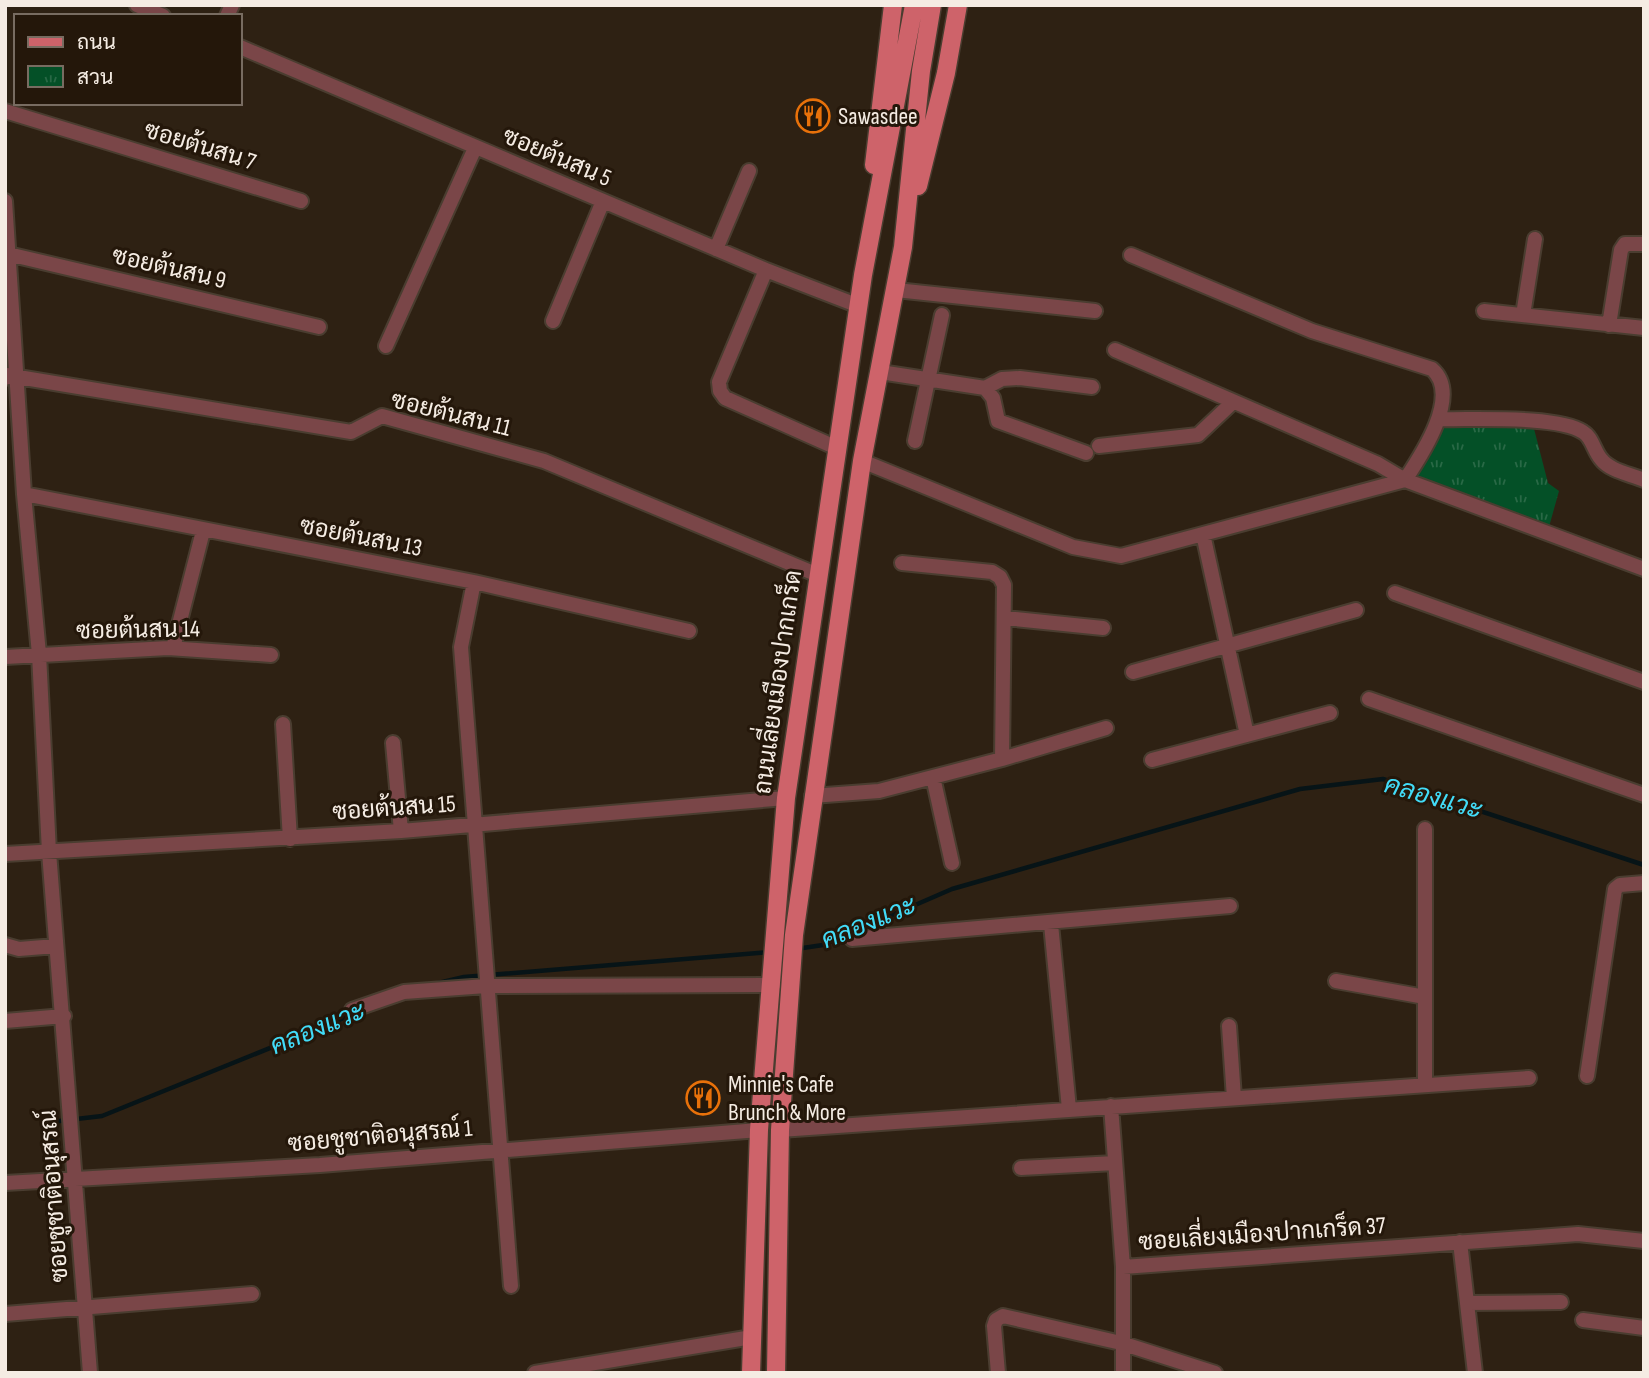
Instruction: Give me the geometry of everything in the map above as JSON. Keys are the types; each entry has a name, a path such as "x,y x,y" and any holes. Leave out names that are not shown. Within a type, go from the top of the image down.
{"main road":[{"path":"863,275 883,64 892,5"},
{"name":"ถนนเลี่ยงเมืองปากเกร็ด","path":"751,1373 759,1130 786,798 863,275 914,5"},
{"name":"ถนนเลี่ยงเมืองปากเกร็ด","path":"776,1373 780,1130 793,982 794,935 862,461 903,247 920,71 932,5"},
{"path":"903,247 946,73 958,5"}],"street":[{"path":"137,5 158,14"},
{"name":"ซอยต้นสน 5","path":"242,48 766,270 859,306"},
{"name":"ซอยต้นสน 7","path":"5,111 301,201"},
{"path":"386,346 475,148"},
{"path":"716,249 749,171"},
{"name":"ซอยชูชาติอนุสรณ์","path":"5,201 11,378 39,654 49,852 90,1373"},
{"path":"553,321 603,201"},
{"path":"1523,315 1535,239"},
{"path":"1609,325 1621,250 1625,244 1644,244"},
{"path":"862,461 1073,547 1121,556 1405,480 1428,447 1439,419 1441,384 1439,375 1432,369 1312,331 1131,255"},
{"name":"ซอยต้นสน 9","path":"8,259 319,327"},
{"path":"766,270 719,382 720,391 725,398 837,448"},
{"path":"896,290 1095,311"},
{"path":"1484,310 1644,328"},
{"path":"915,441 942,315"},
{"path":"1115,350 1378,464 1405,480 1644,569"},
{"path":"880,372 985,388 1002,379 1020,378 1092,387"},
{"name":"ซอยต้นสน 11","path":"11,378 351,432 382,416 544,461 818,575"},
{"path":"985,388 993,398 998,421 1093,449 1198,435 1233,402"},
{"path":"1439,419 1532,421 1570,426 1586,433 1601,460 1613,468 1644,480"},
{"name":"ซอยต้นสน 13","path":"24,494 474,582 689,631"},
{"path":"173,649 203,531"},
{"path":"1203,534 1247,735"},
{"path":"902,563 992,572 1000,577 1004,585 1005,618 1002,760"},
{"path":"474,582 461,647 511,1286"},
{"path":"1395,593 1644,682"},
{"path":"1133,672 1356,610"},
{"path":"1005,618 1103,628"},
{"name":"ซอยต้นสน 14","path":"5,657 173,649 271,655"},
{"path":"1369,699 1644,795"},
{"path":"1152,760 1330,713"},
{"path":"283,724 290,839"},
{"path":"812,796 879,791 1002,760 1106,729"},
{"path":"393,743 401,831"},
{"path":"933,778 952,863"},
{"name":"ซอยต้นสน 15","path":"5,854 290,839 786,798"},
{"path":"1425,829 1425,1085"},
{"path":"1587,1076 1615,889 1620,885 1644,883"},
{"path":"852,939 1051,924 1230,906"},
{"path":"1051,924 1069,1109"},
{"path":"5,945 19,948 56,946"},
{"path":"1336,981 1425,996"},
{"path":"352,1010 404,992 486,984 773,983"},
{"path":"5,1021 64,1016"},
{"path":"1229,1026 1234,1098"},
{"path":"780,1130 1529,1078"},
{"name":"ซอยเลี่ยงเมืองปากเกร็ด 37","path":"1111,1106 1123,1267 1578,1234 1644,1241"},
{"name":"ซอยชูชาติอนุสรณ์ 1","path":"5,1183 320,1165 759,1130"},
{"path":"1021,1168 1115,1163"},
{"path":"1460,1242 1475,1373"},
{"path":"1123,1267 1123,1373"},
{"path":"5,1314 252,1294"},
{"path":"1468,1303 1561,1302"},
{"path":"998,1373 994,1326 996,1320 1003,1317 1121,1343 1206,1371"},
{"path":"1583,1320 1644,1328"},
{"path":"535,1373 752,1337"}],"green space":[{"path":"1439,419 1532,421 1548,483 1559,491 1547,534 1405,480"}],"waterway":[{"name":"คลองแวะ","path":"796,949 823,945 952,889 1300,789 1383,779 1644,865"},
{"name":"คลองแวะ","path":"434,984 464,977 770,952"},
{"name":"คลองแวะ","path":"53,1165 51,1122 102,1116 354,1014"}],"place":[{"name":"Sawasdee","path":"813,116"},
{"name":"Minnie's Cafe Brunch & More","path":"703,1098"}]}
